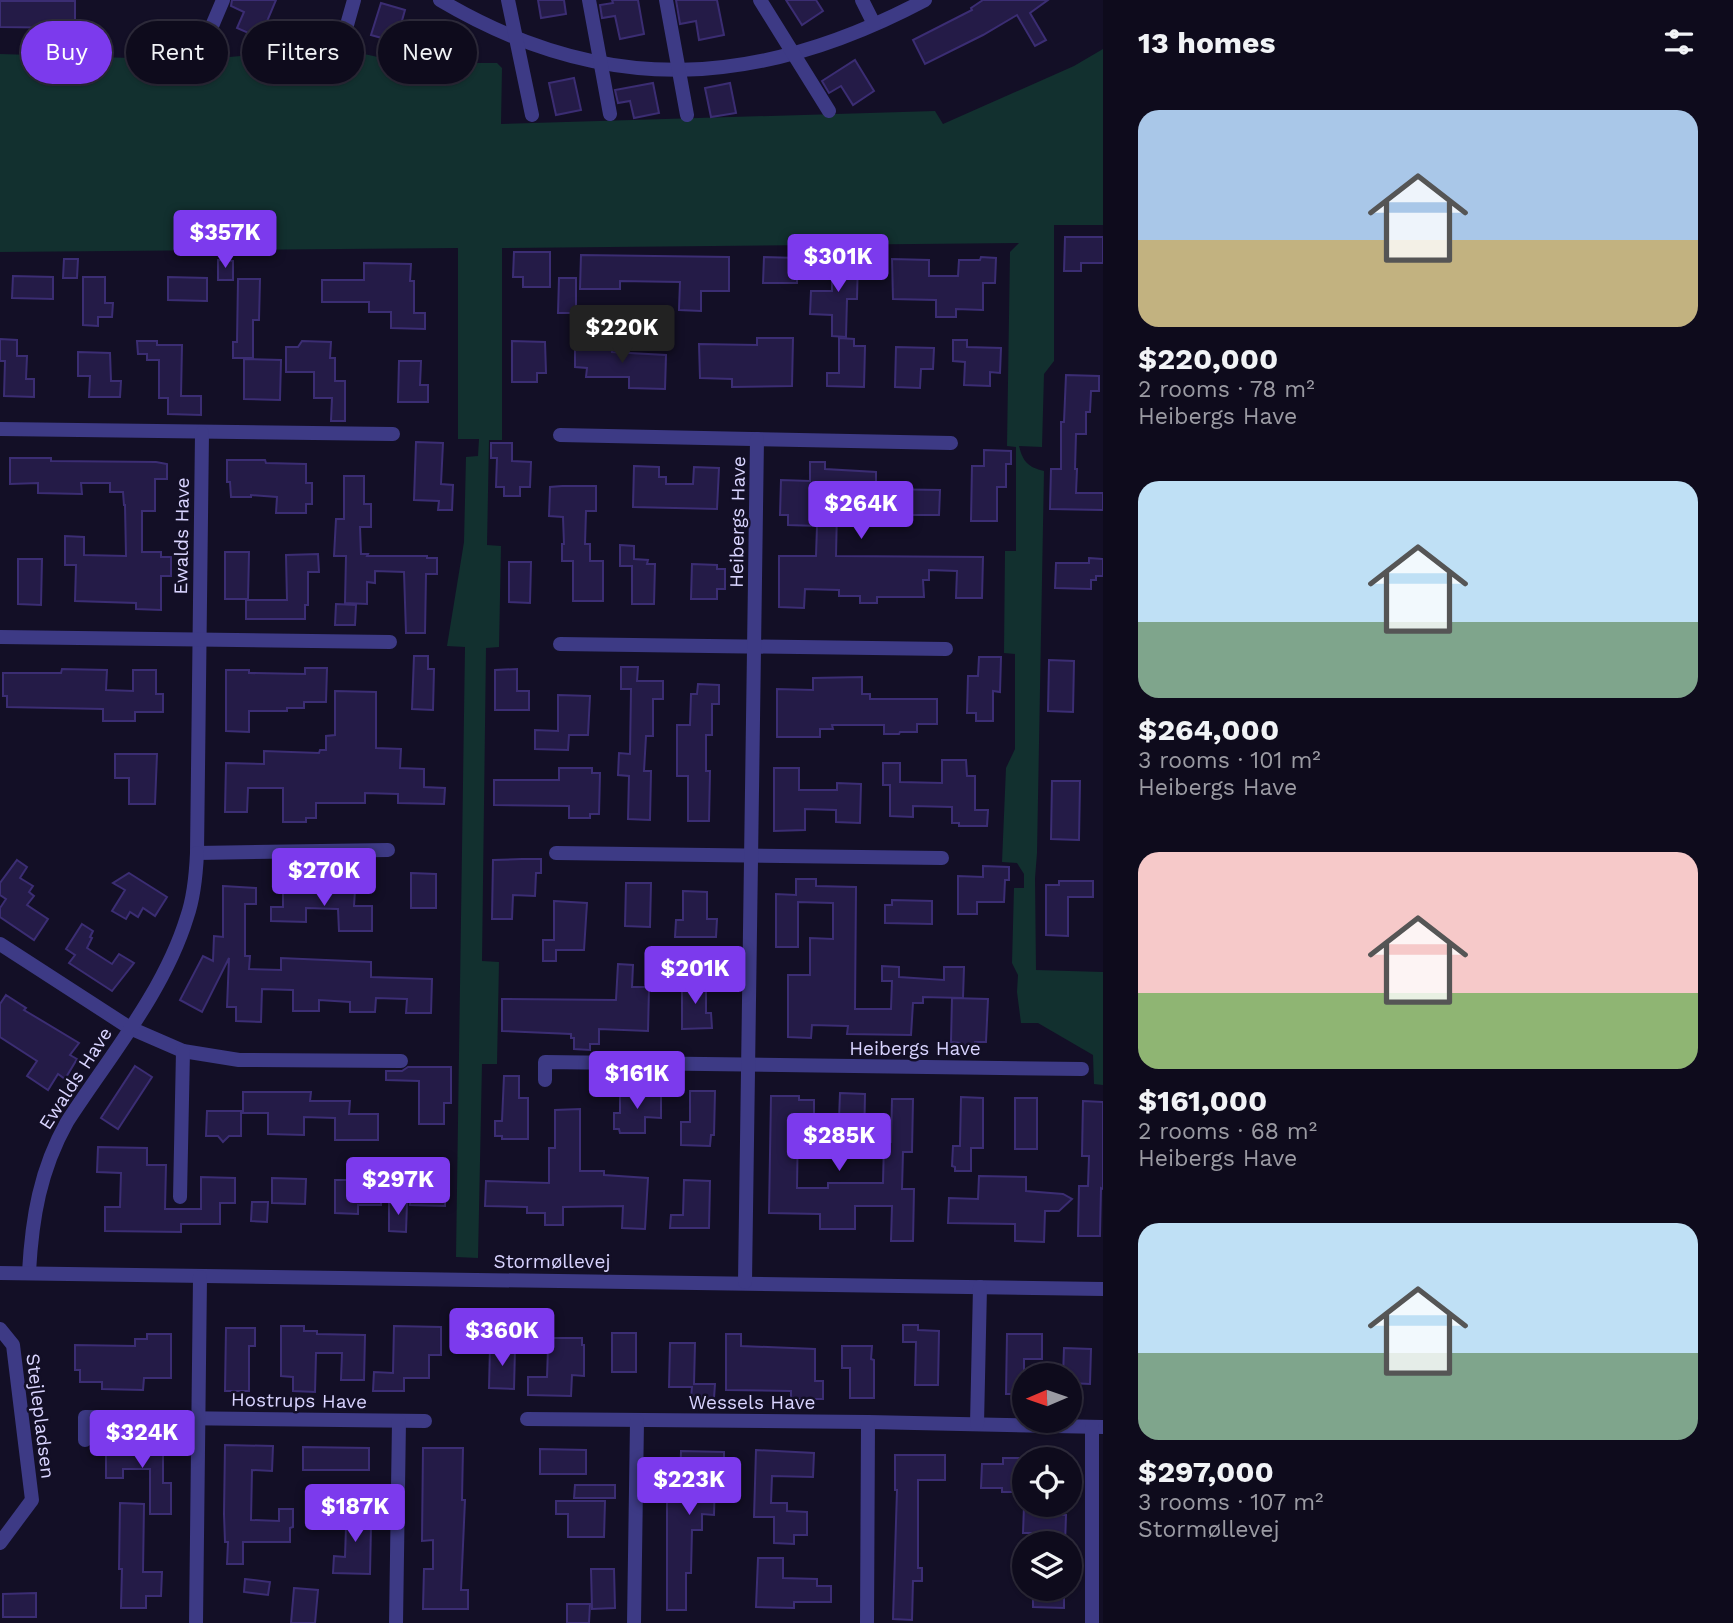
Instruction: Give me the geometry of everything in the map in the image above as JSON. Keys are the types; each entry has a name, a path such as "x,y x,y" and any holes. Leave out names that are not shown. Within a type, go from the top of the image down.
{"street":[{"path":"214,21 223,0"},
{"path":"348,21 354,0"},
{"path":"440,0 466,16 516,39 601,62 635,68 679,70 740,65 794,55 834,42 925,0"},
{"path":"508,0 532,115"},
{"path":"589,0 610,114"},
{"path":"666,0 687,115"},
{"path":"760,0 829,111"},
{"path":"862,0 874,24"},
{"path":"0,429 393,434"},
{"name":"Ewalds Have","path":"29,1272 34,1211 55,1145 165,969 188,916 195,884 202,433"},
{"name":"Heibergs Have","path":"560,435 951,443"},
{"name":"Heibergs Have","path":"744,1282 757,439"},
{"path":"0,637 390,642"},
{"path":"560,644 946,649"},
{"path":"197,853 388,850"},
{"path":"556,853 942,858"},
{"name":"Ewalds Have","path":"0,944 130,1028 183,1051 239,1060 401,1061"},
{"path":"180,1197 183,1051"},
{"name":"Heibergs Have","path":"545,1080 545,1062 1082,1069"},
{"name":"Stormøllevej","path":"0,1273 1103,1289"},
{"path":"196,1623 200,1277"},
{"path":"977,1424 980,1287"},
{"name":"Stejlepladsen","path":"0,1329 13,1345 32,1500 0,1544"},
{"name":"Hostrups Have","path":"85,1440 85,1417 425,1421"},
{"name":"Wessels Have","path":"527,1419 1097,1427 1092,1623"},
{"path":"396,1623 399,1421"},
{"path":"634,1623 636,1421"},
{"path":"867,1623 868,1422"}],"green space":[{"path":"1103,49 1103,225 1054,225 1054,361 1044,374 1042,447 1019,446 1027,463 1044,471 1035,878 1036,970 1103,972 1103,1085 1094,1084 1093,1055 1038,1023 1021,1023 1018,975 1012,963 1014,888 1024,888 1024,874 1017,863 1002,862 1006,768 1015,749 1015,654 1004,653 1005,551 1016,551 1016,447 1007,446 1010,252 1019,243 502,248 502,440 489,440 487,545 501,546 499,647 486,648 482,961 499,962 497,1064 482,1064 478,1258 456,1257 465,647 447,646 464,542 466,457 478,456 479,439 458,439 458,248 0,252 0,54 21,55 21,84 112,84 112,57 126,58 126,84 228,84 228,57 242,56 242,84 364,84 364,54 378,57 378,84 477,84 477,63 497,63 502,68 501,124 935,111 943,124 1074,66"}],"building":[{"path":"232,0 276,0 267,21 242,21 242,30 237,28 244,12 231,6"},
{"path":"538,0 564,0 566,14 541,18"},
{"path":"612,0 638,0 644,34 620,39 615,16 602,18 600,5 613,3"},
{"path":"676,0 717,0 724,35 699,40 696,21 680,24"},
{"path":"786,0 816,0 823,11 802,25"},
{"path":"983,0 1048,0 1030,13 1046,40 1035,46 1017,15 925,64 913,40 972,10 971,8"},
{"path":"0,1 75,1 75,21 21,21 21,27 0,27"},
{"path":"381,3 405,10 402,21 378,21 378,37 371,35"},
{"path":"855,60 874,91 853,105 841,86 829,93 822,81"},
{"path":"574,78 581,110 556,115 549,83"},
{"path":"653,83 659,113 634,118 630,101 618,103 615,90"},
{"path":"730,83 736,113 711,117 705,88"},
{"path":"1065,237 1103,237 1103,263 1081,263 1081,271 1064,271"},
{"path":"514,252 550,252 550,287 523,287 523,277 513,277"},
{"path":"581,255 729,257 729,291 701,291 701,311 679,310 680,282 620,281 620,289 580,289"},
{"path":"764,257 797,258 797,283 763,283"},
{"path":"981,257 996,258 995,283 983,283 983,310 956,309 956,317 936,317 936,300 893,299 892,259 929,260 929,276 958,276 959,260 980,260"},
{"path":"832,258 858,258 857,299 847,299 846,337 832,336 832,315 810,314 811,291 832,291"},
{"path":"64,259 78,259 77,278 63,278"},
{"path":"218,260 233,261 233,280 218,280"},
{"path":"364,263 411,264 414,313 425,313 425,329 391,328 391,312 369,312 369,302 322,302 322,280 364,280"},
{"path":"13,276 53,277 53,299 12,298"},
{"path":"83,277 105,277 105,303 113,303 112,317 98,317 98,326 83,325"},
{"path":"168,277 207,278 207,301 168,300"},
{"path":"559,278 576,278 576,313 558,313"},
{"path":"238,279 260,279 259,320 253,320 253,358 233,358 233,342 237,342"},
{"path":"757,338 793,338 792,386 732,387 732,379 700,378 699,344 757,345"},
{"path":"839,338 854,339 854,346 865,346 864,387 827,386 827,373 839,373"},
{"path":"0,339 17,340 17,356 27,356 26,379 34,379 34,397 4,396 5,361 0,361"},
{"path":"953,340 967,340 967,347 1001,348 1000,373 990,372 990,386 964,385 965,362 953,361"},
{"path":"137,341 157,341 157,345 182,345 181,396 201,396 201,415 168,414 168,398 159,398 159,360 147,360 147,354 138,354"},
{"path":"302,341 331,342 330,358 335,358 335,381 345,381 345,421 331,421 332,398 314,398 314,372 286,372 286,347 298,347"},
{"path":"512,341 545,342 546,373 537,373 537,382 512,382"},
{"path":"575,342 612,343 612,352 666,355 665,389 629,388 629,377 586,377 587,368 575,367"},
{"path":"896,347 934,348 933,369 921,369 920,388 895,387"},
{"path":"78,352 110,353 111,381 121,381 120,397 89,397 90,376 78,376"},
{"path":"244,359 281,360 280,400 244,399"},
{"path":"399,361 421,361 420,385 428,385 428,402 398,402"},
{"path":"1066,375 1099,376 1099,391 1091,391 1090,412 1086,412 1086,434 1076,434 1075,469 1076,493 1103,493 1103,510 1050,509 1051,469 1061,469 1061,422 1064,422"},
{"path":"416,442 443,443 441,484 453,485 452,510 438,510 439,501 414,500"},
{"path":"491,443 512,443 512,461 531,462 530,487 520,487 520,496 504,496 504,487 496,487 497,458 491,458"},
{"path":"984,450 1011,451 1011,464 1006,464 1006,487 997,487 997,521 971,521 972,466 984,466"},
{"path":"10,458 167,464 167,479 155,479 155,511 142,511 142,552 161,552 161,557 171,557 171,576 161,576 161,610 136,609 136,603 75,601 76,565 65,565 65,536 84,537 84,555 126,556 123,492 110,492 110,483 81,483 82,494 38,493 38,483 10,484"},
{"path":"227,460 306,464 306,483 312,483 312,504 306,504 306,513 276,513 277,497 231,497 230,482 227,482"},
{"path":"810,462 825,462 825,469 876,472 876,489 940,490 939,515 886,515 886,511 837,510 836,556 983,557 982,598 956,598 957,571 929,570 929,580 923,580 924,597 877,597 877,603 860,603 860,596 839,596 839,590 805,589 804,608 779,607 779,556 816,556 817,526 788,525 788,515 780,515 781,480 810,481"},
{"path":"634,466 659,467 659,477 666,477 666,484 693,484 694,467 719,468 717,509 633,507"},
{"path":"344,476 364,476 364,504 371,504 371,527 360,527 361,554 437,558 437,574 426,574 425,633 406,633 404,572 375,571 375,583 367,582 367,604 345,603 346,556 334,556 336,519 344,519"},
{"path":"596,486 596,511 586,511 585,544 590,544 590,561 603,561 603,601 573,601 573,561 562,561 563,517 549,516 550,487"},
{"path":"620,545 634,546 634,559 648,560 647,564 655,564 654,604 632,604 632,566 620,566"},
{"path":"225,552 249,552 248,599 225,599"},
{"path":"318,554 319,572 308,572 308,605 305,605 305,619 246,619 246,600 287,600 286,555"},
{"path":"1089,558 1103,559 1103,576 1096,576 1096,580 1091,580 1091,589 1055,588 1056,563 1089,563"},
{"path":"18,559 42,559 41,605 18,604"},
{"path":"509,562 531,562 530,603 509,602"},
{"path":"692,564 717,565 717,569 725,569 725,589 717,589 717,599 691,599"},
{"path":"336,604 356,605 355,625 335,625"},
{"path":"414,656 428,656 428,669 434,669 433,710 412,709"},
{"path":"979,657 1001,657 1000,692 993,691 993,721 976,721 976,713 967,713 968,676 978,676"},
{"path":"1049,660 1074,661 1073,712 1048,711"},
{"path":"621,667 638,667 637,681 663,681 663,699 653,699 653,736 646,736 644,771 651,771 650,820 628,819 629,776 618,775 619,753 630,754 631,689 621,689"},
{"path":"305,668 327,668 326,702 304,702 304,708 287,708 287,711 249,711 249,732 226,731 226,670 305,674"},
{"path":"62,669 107,670 106,690 133,691 133,670 156,670 156,694 163,694 163,712 135,712 135,721 103,721 103,709 7,707 7,696 3,696 3,673 61,673"},
{"path":"517,669 517,691 529,691 529,710 495,710 495,670"},
{"path":"862,677 862,694 870,694 870,699 937,699 937,724 917,724 917,732 899,734 884,734 884,725 832,725 833,729 820,729 820,737 777,737 777,689 813,690 813,678"},
{"path":"698,684 719,685 719,704 712,704 712,735 706,735 706,771 710,771 709,821 688,821 688,776 677,776 677,725 690,725 691,694 697,694"},
{"path":"335,691 376,692 376,748 401,749 400,768 424,769 424,787 445,788 444,804 398,803 398,794 365,793 365,803 316,803 316,818 306,818 306,822 283,822 283,788 248,788 247,812 225,812 226,763 264,764 264,751 319,753 320,750 326,750 326,736 335,735"},
{"path":"558,695 590,696 588,735 569,735 568,750 535,749 535,730 558,731"},
{"path":"115,754 157,754 155,804 129,804 129,778 115,778"},
{"path":"942,760 966,760 967,776 975,776 975,810 988,810 987,826 959,826 959,823 952,823 952,807 913,806 913,817 890,816 890,785 883,785 883,763 900,763 900,782 942,783"},
{"path":"559,768 592,768 592,773 600,773 599,814 590,814 590,818 569,818 569,806 494,805 494,780 559,780"},
{"path":"774,768 799,768 799,790 837,790 837,783 861,784 860,823 836,822 836,810 805,809 805,830 774,831"},
{"path":"1052,781 1080,781 1079,840 1051,839"},
{"path":"541,859 541,873 536,873 535,896 513,895 512,919 492,919 493,860"},
{"path":"17,860 27,867 20,878 33,886 29,892 34,896 27,905 48,919 34,940 0,917 0,908 6,899 0,895 0,883"},
{"path":"983,866 1009,867 1009,880 1005,880 1004,902 977,902 977,914 958,914 958,876 983,877"},
{"path":"129,873 167,897 155,916 143,908 138,917 130,912 126,919 112,911 125,890 113,883"},
{"path":"411,873 436,874 436,908 411,908"},
{"path":"796,879 816,879 816,886 856,887 855,1009 891,1009 892,981 882,981 882,966 899,967 899,977 944,980 944,967 964,967 963,998 923,997 923,1003 913,1003 911,1035 847,1034 848,1026 812,1025 811,1038 788,1037 788,975 810,975 810,938 833,939 833,903 798,902 798,947 776,947 776,894 796,895"},
{"path":"1059,881 1093,881 1093,897 1068,897 1068,936 1046,935 1046,885 1059,885"},
{"path":"626,883 651,883 650,927 625,926"},
{"path":"223,886 256,888 256,904 245,904 245,956 250,956 249,969 281,970 281,958 371,962 371,977 432,979 431,1013 406,1013 407,999 376,998 375,1012 350,1012 350,1002 319,1000 319,1011 293,1011 293,990 262,989 261,1022 236,1021 236,1007 227,1007 229,958 202,1012 180,1000 203,956 213,961 214,936 223,937"},
{"path":"283,888 307,889 307,892 355,890 354,906 372,906 372,931 339,931 338,909 306,908 306,922 271,921 271,907 283,907"},
{"path":"683,891 707,892 707,919 717,919 716,937 675,937 676,920 683,920"},
{"path":"892,900 932,901 932,924 885,923 885,905 892,905"},
{"path":"554,901 587,903 584,950 556,950 556,961 543,961 543,940 554,940"},
{"path":"82,924 93,931 87,948 112,964 119,954 134,963 112,991 69,963 75,955 66,949"},
{"path":"618,964 633,965 632,987 649,987 648,1031 599,1029 599,1044 590,1044 590,1050 574,1049 574,1038 571,1038 571,1034 502,1031 502,999 616,1000"},
{"path":"682,982 706,982 706,1013 711,1013 712,1028 682,1029"},
{"path":"6,995 26,1008 24,1010 79,1043 70,1055 77,1059 65,1079 58,1074 48,1090 27,1076 37,1061 0,1037 0,1004"},
{"path":"952,998 988,999 986,1042 975,1042 974,1050 960,1050 960,1043 951,1042"},
{"path":"135,1066 152,1077 118,1129 101,1118"},
{"path":"408,1067 451,1067 451,1103 444,1103 444,1124 419,1124 419,1081 386,1080 386,1071 402,1071"},
{"path":"504,1076 519,1076 519,1098 528,1098 528,1139 502,1139 502,1136 495,1136 495,1121 502,1121"},
{"path":"690,1091 715,1091 714,1135 711,1135 710,1146 681,1145 681,1122 690,1122"},
{"path":"243,1092 311,1092 310,1101 350,1101 349,1114 378,1114 378,1140 335,1140 335,1118 304,1117 304,1135 268,1134 268,1113 243,1113"},
{"path":"620,1092 661,1092 661,1118 645,1117 645,1133 620,1133 619,1129 614,1129 614,1113 620,1113"},
{"path":"840,1093 865,1094 864,1146 838,1145"},
{"path":"771,1096 799,1096 799,1100 814,1100 814,1121 798,1121 797,1188 828,1188 828,1183 883,1183 884,1142 891,1142 892,1099 913,1099 912,1152 903,1152 902,1189 914,1189 913,1241 891,1241 892,1206 855,1206 855,1229 820,1229 820,1214 769,1213"},
{"path":"961,1097 983,1098 983,1148 971,1148 971,1171 955,1171 952,1166 953,1146 960,1146"},
{"path":"1015,1098 1037,1098 1037,1149 1015,1149"},
{"path":"1083,1101 1103,1102 1100,1236 1078,1236 1079,1186 1088,1186 1089,1156 1082,1156"},
{"path":"580,1109 580,1171 604,1171 604,1175 648,1178 645,1229 622,1228 623,1206 563,1207 563,1225 545,1225 545,1213 527,1213 527,1207 485,1206 486,1181 549,1183 549,1148 555,1148 555,1110"},
{"path":"207,1111 241,1111 241,1136 229,1136 223,1142 218,1136 206,1136"},
{"path":"98,1147 147,1148 147,1165 166,1165 165,1209 201,1209 201,1177 235,1178 235,1203 220,1203 220,1224 181,1224 181,1232 105,1231 105,1207 120,1207 121,1173 97,1172"},
{"path":"979,1176 1026,1177 1026,1191 1063,1194 1072,1199 1059,1211 1045,1211 1044,1242 1015,1241 1015,1224 948,1223 949,1198 978,1199"},
{"path":"272,1178 306,1179 305,1204 272,1203"},
{"path":"335,1180 381,1180 381,1205 358,1205 358,1214 335,1213"},
{"path":"411,1180 446,1181 445,1206 410,1205"},
{"path":"684,1180 710,1181 709,1228 670,1228 671,1215 683,1215"},
{"path":"252,1202 268,1202 267,1222 251,1221"},
{"path":"389,1203 407,1203 406,1232 389,1231"},
{"path":"528,1321 550,1322 550,1338 582,1338 584,1376 572,1375 571,1396 528,1395 528,1377 547,1377 548,1348 527,1348"},
{"path":"903,1325 918,1325 918,1330 939,1331 938,1385 915,1385 916,1342 903,1342"},
{"path":"281,1326 304,1326 304,1331 317,1331 317,1334 365,1335 364,1380 341,1380 342,1353 316,1353 315,1392 293,1391 293,1377 281,1376"},
{"path":"394,1326 441,1327 441,1355 429,1355 429,1378 404,1378 404,1391 373,1391 374,1372 393,1373"},
{"path":"226,1328 255,1328 255,1346 249,1346 249,1391 225,1391"},
{"path":"612,1333 636,1333 636,1372 612,1372"},
{"path":"147,1334 171,1334 171,1378 144,1378 143,1390 102,1389 102,1382 80,1382 80,1370 75,1370 75,1345 135,1346 135,1339 147,1339"},
{"path":"726,1334 741,1334 741,1346 815,1349 815,1381 823,1381 823,1399 791,1399 791,1391 726,1390"},
{"path":"1007,1334 1042,1334 1042,1359 1024,1359 1024,1363 1012,1363 1012,1394 1006,1394"},
{"path":"670,1343 695,1343 694,1384 715,1384 714,1398 691,1398 692,1387 669,1387"},
{"path":"842,1346 872,1346 874,1398 850,1398 850,1368 842,1368"},
{"path":"490,1347 515,1348 514,1389 489,1388"},
{"path":"1064,1348 1091,1349 1090,1384 1082,1384 1082,1363 1063,1363"},
{"path":"106,1444 163,1444 163,1483 171,1483 171,1514 150,1514 150,1469 123,1469 123,1478 106,1478"},
{"path":"225,1445 273,1446 272,1471 252,1470 251,1520 279,1521 279,1509 293,1509 290,1542 243,1542 243,1564 227,1564 228,1542 225,1542 224,1514"},
{"path":"303,1447 369,1448 369,1470 303,1470"},
{"path":"423,1448 463,1448 462,1500 465,1500 461,1590 468,1590 468,1609 423,1609 424,1569 433,1569 433,1540 422,1541"},
{"path":"540,1449 586,1450 586,1474 540,1474"},
{"path":"756,1450 814,1453 813,1477 772,1476 771,1503 787,1503 787,1511 807,1512 807,1535 794,1535 794,1544 774,1543 774,1517 754,1517"},
{"path":"681,1451 724,1452 724,1476 715,1476 714,1515 702,1514 702,1530 692,1530 691,1573 686,1573 686,1610 667,1610 667,1490 680,1490"},
{"path":"895,1455 945,1455 945,1480 918,1480 918,1568 922,1568 922,1581 913,1581 912,1620 893,1619 897,1490"},
{"path":"1003,1458 1012,1458 1012,1492 1002,1492 1002,1488 981,1488 982,1464 1003,1464"},
{"path":"575,1485 615,1485 615,1498 574,1498"},
{"path":"556,1501 605,1501 604,1537 568,1537 568,1514 556,1514"},
{"path":"120,1503 144,1504 143,1572 162,1572 161,1596 146,1596 146,1608 121,1608"},
{"path":"342,1508 363,1508 362,1525 371,1525 370,1574 333,1573 334,1556 345,1557 346,1527 342,1527"},
{"path":"1024,1517 1066,1517 1065,1531 1023,1531"},
{"path":"758,1558 783,1558 783,1578 817,1579 817,1586 831,1586 831,1602 794,1602 794,1608 756,1607"},
{"path":"591,1569 614,1569 615,1608 592,1609"},
{"path":"245,1579 270,1582 268,1595 244,1592"},
{"path":"294,1588 318,1590 315,1623 291,1623"},
{"path":"36,1593 36,1617 3,1617 3,1594"},
{"path":"1033,1601 1064,1601 1064,1608 1033,1607"},
{"path":"567,1604 590,1604 589,1623 567,1623"}]}
